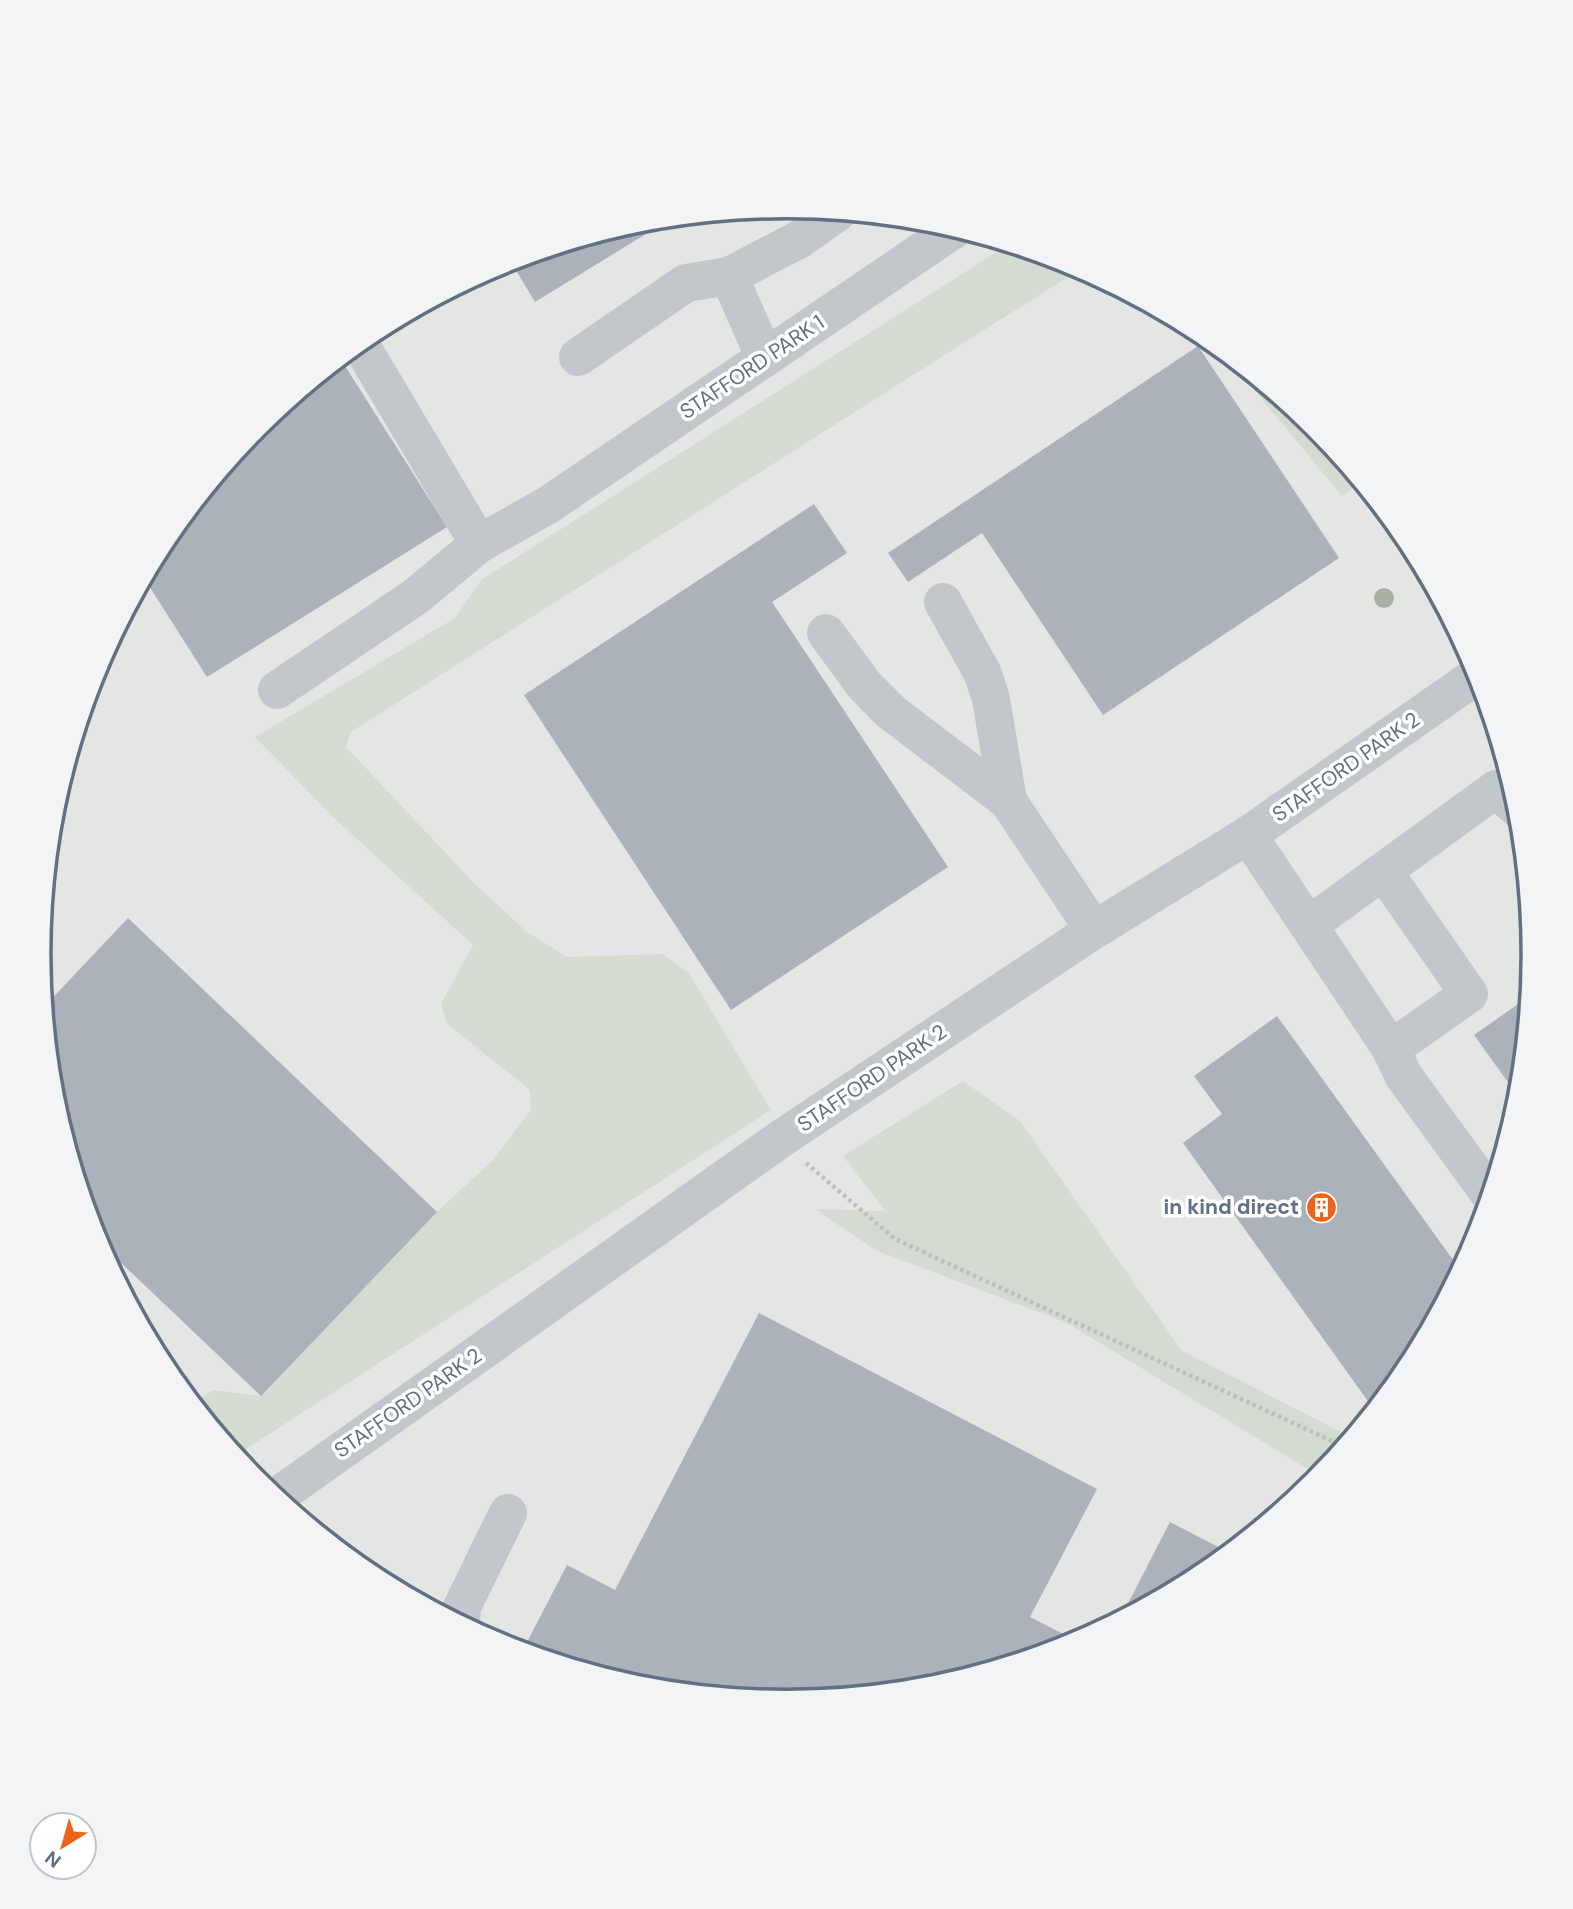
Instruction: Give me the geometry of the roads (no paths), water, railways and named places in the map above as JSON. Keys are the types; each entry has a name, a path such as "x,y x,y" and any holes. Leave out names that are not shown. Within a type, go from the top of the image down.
{"street":[{"path":"578,357 686,283 729,276 800,239 827,220"},
{"name":"STAFFORD PARK 1","path":"276,690 415,597 479,544 548,505 944,236"},
{"path":"729,276 765,358"},
{"path":"365,352 479,544"},
{"path":"943,602 983,674 1008,801"},
{"path":"826,633 865,686 891,712 1008,801 1094,930"},
{"name":"STAFFORD PARK 2","path":"283,1491 779,1140 1094,930 1248,835 1469,681"},
{"path":"1309,925 1496,789 1505,797"},
{"path":"1248,835 1391,1049 1403,1075 1484,1187"},
{"path":"1384,872 1469,994 1391,1049"},
{"path":"462,1614 462,1607 508,1513"}],"place":[{"name":"in kind direct","path":"1322,1207"}]}
